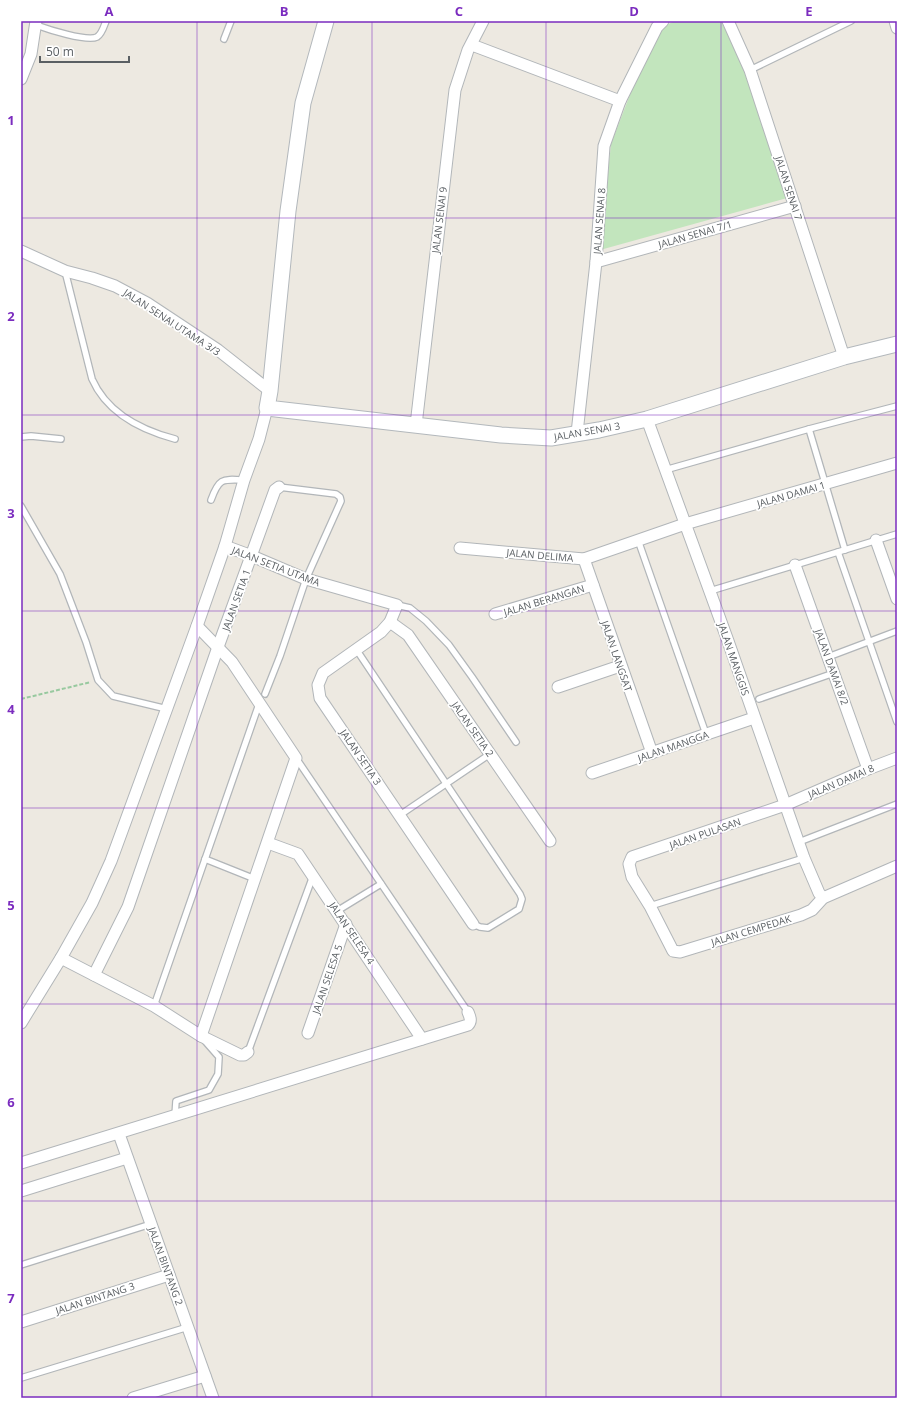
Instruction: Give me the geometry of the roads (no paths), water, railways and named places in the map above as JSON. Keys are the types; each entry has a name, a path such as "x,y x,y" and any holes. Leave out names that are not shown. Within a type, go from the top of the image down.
{"street":[{"path":"21,1023 61,958 92,903 111,861 197,626 225,546 244,480 259,439 270,392 288,211 303,103 326,21"},
{"name":"JALAN SENAI 9","path":"416,425 455,90 468,50 483,21"},
{"name":"JALAN SENAI 8","path":"577,433 596,262 604,146 620,102 657,27 663,21"},
{"name":"JALAN SENAI 7","path":"728,21 750,70 844,357"},
{"path":"895,21 897,28"},
{"path":"21,79 31,54 36,23"},
{"path":"472,44 620,102"},
{"name":"JALAN SENAI 7/1","path":"596,262 795,206"},
{"name":"JALAN SENAI UTAMA 3/3","path":"21,251 65,271 115,286 147,303 218,350 270,392"},
{"name":"JALAN SENAI 3","path":"267,408 508,436 551,438 599,430 647,419 844,357 897,344"},
{"name":"JALAN MANGGIS","path":"647,419 710,591 804,858 819,893 823,898"},
{"name":"JALAN DAMAI 1","path":"685,524 897,463"},
{"name":"JALAN SETIA 1","path":"94,975 128,907 218,648 275,490 279,487"},
{"name":"JALAN DELIMA","path":"460,548 584,559 685,524"},
{"path":"876,540 897,599"},
{"name":"JALAN SETIA UTAMA","path":"225,546 306,579 397,605"},
{"name":"JALAN LANGSAT","path":"584,559 620,666 652,753"},
{"name":"JALAN DAMAI 8/2","path":"795,564 868,769"},
{"name":"JALAN BERANGAN","path":"495,614 593,585"},
{"name":"JALAN SETIA 3","path":"397,605 390,622 381,632 323,673 318,685 320,698 473,924"},
{"name":"JALAN SETIA 2","path":"390,622 408,635 550,841"},
{"path":"197,626 232,662 262,698 296,758 268,844 254,879 201,1036"},
{"path":"558,687 620,666"},
{"name":"JALAN MANGGA","path":"592,773 754,718"},
{"name":"JALAN DAMAI 8","path":"785,805 897,758"},
{"name":"JALAN PULASAN","path":"650,906 632,876 629,864 632,857 785,805"},
{"name":"JALAN SELESA 4","path":"268,844 298,854 422,1038"},
{"name":"JALAN CEMPEDAK","path":"650,906 673,952 680,952 801,915 812,910 823,898 897,866"},
{"name":"JALAN SELESA 5","path":"308,1033 346,924"},
{"path":"61,958 154,1006 201,1036 240,1055 244,1055 248,1052"},
{"path":"21,1163 468,1025 470,1018 468,1012"},
{"name":"JALAN BINTANG 2","path":"119,1134 213,1398"},
{"path":"21,1191 127,1158"},
{"name":"JALAN BINTANG 3","path":"21,1322 169,1275"},
{"path":"133,1398 150,1395 205,1376"}],"lane":[{"path":"36,23 53,31 89,39 98,36 106,21"},
{"path":"224,39 231,21"},
{"path":"750,70 851,21"},
{"path":"65,271 92,379 97,390 114,409 132,422 155,433 175,439"},
{"path":"665,470 809,429 897,406"},
{"path":"809,429 845,550"},
{"path":"21,437 31,436 61,439"},
{"path":"211,500 215,488 222,481 244,480"},
{"path":"154,1006 262,698 280,656 306,579 341,501 340,497 336,494 279,487"},
{"path":"21,506 60,574 86,642 98,680 113,696 167,709"},
{"path":"710,591 897,534"},
{"path":"638,540 706,734"},
{"path":"838,552 897,722"},
{"path":"397,605 410,608 426,621 449,645 486,696 516,742"},
{"path":"828,657 897,631"},
{"path":"356,650 518,890 522,899 519,908 488,928 473,924"},
{"path":"759,700 834,673"},
{"path":"400,815 490,754"},
{"path":"296,758 468,1012"},
{"path":"799,842 897,804"},
{"path":"650,906 804,858"},
{"path":"205,859 254,879"},
{"path":"248,1052 313,875"},
{"path":"337,911 381,884"},
{"path":"175,1116 176,1101 209,1090 218,1074 219,1057 201,1036"},
{"path":"21,1265 151,1224"},
{"path":"21,1378 188,1327"}]}
